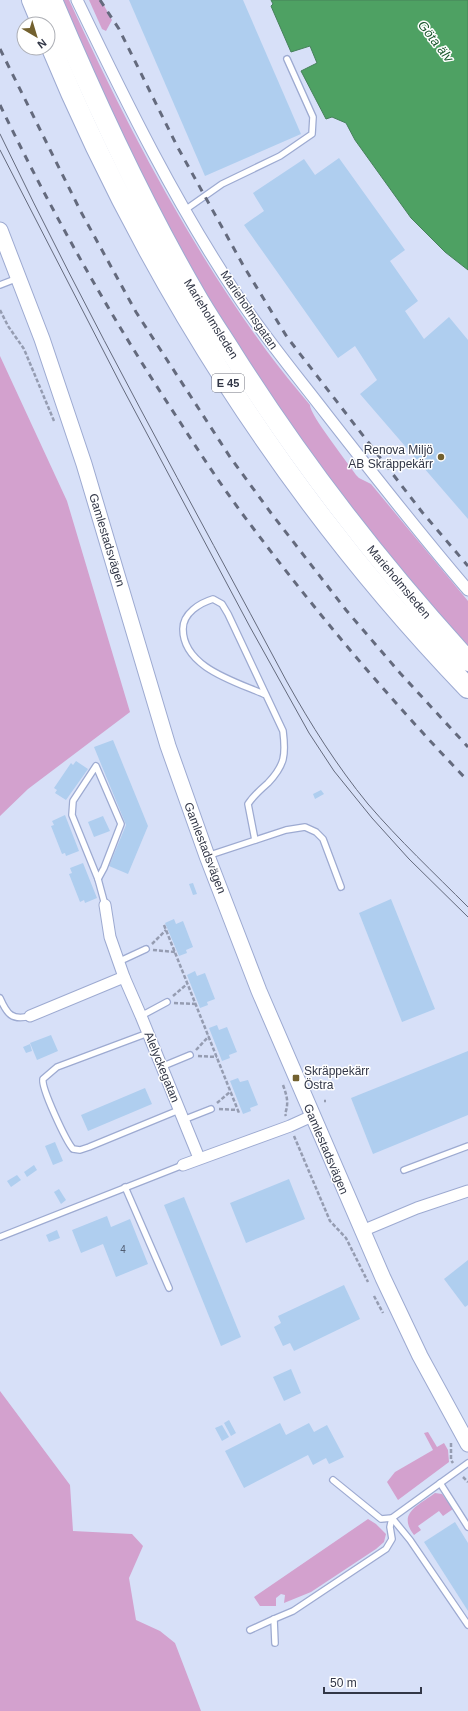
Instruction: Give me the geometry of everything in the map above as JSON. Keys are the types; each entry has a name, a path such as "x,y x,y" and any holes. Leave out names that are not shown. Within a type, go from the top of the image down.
{"highway":[{"path":"32,0 39,16"},
{"name":"Marieholmsleden","path":"52,0 92,94 140,193 198,300 287,438 355,529 431,620 468,661"},
{"name":"Marieholmsleden","path":"55,56 75,102 130,215 192,325 234,391 286,468 355,560 415,631 468,688"}],"street":[{"name":"Marieholmsgatan","path":"77,0 143,134 185,210 238,296 269,341 382,485 468,590"},
{"name":"Gamlestadsvägen","path":"0,230 42,340 84,464 168,746 207,856 276,1034 362,1231 420,1356 468,1444"},
{"name":"Alelyckegatan","path":"106,905 110,937 118,962 199,1158"},
{"path":"30,1016 124,977"},
{"path":"183,1164 290,1126 312,1116"},
{"path":"362,1231 417,1208 468,1191"}],"lane":[{"path":"185,210 222,184 280,156 312,134 313,117 287,59"},
{"path":"0,285 19,278"},
{"path":"255,840 248,804 254,795 277,772 284,760 286,748 283,731 228,614 222,604 213,599 200,603 190,612 183,624 183,635 188,649 195,659 207,668 266,695"},
{"name":"Alelyckegatan","path":"98,879 104,868 121,824 96,766 73,801 72,815 98,879 106,905"},
{"path":"207,856 286,830 304,827 316,832 323,838 341,887"},
{"path":"118,962 146,949"},
{"path":"0,998 5,1010 12,1016 22,1018 30,1016"},
{"path":"141,1016 166,1002"},
{"path":"148,1034 57,1067 42,1079 63,1133 73,1149 80,1150 181,1115 211,1109"},
{"path":"161,1067 190,1055"},
{"path":"404,1170 468,1146"},
{"path":"0,1237 183,1164"},
{"path":"125,1188 169,1288"},
{"path":"332,1480 381,1519 392,1518 468,1463"},
{"path":"440,1483 468,1527"},
{"path":"250,1630 293,1611 386,1549 392,1539 390,1527 392,1518"},
{"path":"392,1518 410,1540 468,1625"},
{"path":"274,1619 274,1643"}],"path":[{"path":"164,925 239,1111 211,1109"},
{"path":"146,949 166,930"},
{"path":"146,949 174,952"},
{"path":"166,1002 187,984"},
{"path":"166,1002 196,1004"},
{"path":"190,1055 209,1036"},
{"path":"190,1055 217,1057"},
{"path":"211,1109 230,1091"}],"shaded area":[{"path":"61,0 69,0 135,136 184,224 237,309 271,357 310,405 311,410 322,428 356,475 371,484 468,601 468,646 401,569 337,489 306,448 248,364 197,281 142,179"},
{"path":"89,0 101,0 112,20 106,31 102,29"},
{"path":"0,356 67,501 130,712 28,789 0,816"},
{"path":"0,1391 70,1485 73,1531 132,1534 143,1546 129,1578 136,1620 160,1631 175,1643 201,1711 0,1711"},
{"path":"428,1432 437,1447 444,1443 448,1450 449,1462 398,1500 387,1482 395,1472 433,1450 424,1433"},
{"path":"435,1493 442,1494 453,1509 443,1516 439,1511 418,1526 421,1530 414,1535 409,1527 409,1515 416,1506"},
{"path":"368,1519 376,1524 386,1534 384,1542 376,1549 311,1592 284,1603 285,1595 281,1594 276,1598 276,1606 260,1606 254,1597"}],"water":[{"name":"Göta älv","path":"271,0 468,0 468,270 445,252 411,218 355,140 346,123 332,117 326,119 301,71 317,63 310,46 291,52 271,6 273,4"}],"building":[{"path":"129,0 243,0 301,134 205,176"},
{"path":"339,158 405,250 390,261 418,301 405,311 424,339 449,317 468,340 468,519 360,394 377,380 355,346 338,358 244,225 264,211 253,193 304,159 315,175"},
{"path":"113,740 148,826 128,874 109,866 126,825 94,747"},
{"path":"76,761 88,769 66,800 55,793 57,790 54,788 71,763 73,765"},
{"path":"321,790 324,794 315,799 313,794"},
{"path":"65,815 79,851 66,856 65,853 62,854 51,826 54,825 52,821"},
{"path":"103,816 110,831 94,837 88,822"},
{"path":"83,863 97,898 85,903 84,900 80,902 69,874 72,873 70,868"},
{"path":"193,883 197,894 193,895 189,884"},
{"path":"391,899 435,1009 402,1022 359,913"},
{"path":"174,919 176,924 183,921 193,947 186,950 187,953 179,956 165,923"},
{"path":"195,971 197,976 205,973 215,999 207,1002 208,1005 200,1008 187,975"},
{"path":"217,1025 219,1030 227,1027 237,1052 229,1055 230,1058 222,1061 209,1028"},
{"path":"51,1035 58,1051 37,1060 30,1043"},
{"path":"30,1044 32,1051 26,1053 23,1047"},
{"path":"468,1051 468,1115 373,1154 351,1098"},
{"path":"238,1078 240,1082 248,1080 258,1105 250,1108 251,1111 243,1114 230,1081"},
{"path":"145,1088 152,1104 88,1131 81,1115"},
{"path":"55,1142 63,1161 53,1165 45,1146"},
{"path":"34,1165 37,1170 27,1177 24,1172"},
{"path":"17,1175 21,1180 11,1187 7,1181"},
{"path":"289,1179 305,1219 246,1243 230,1203"},
{"path":"59,1189 66,1200 61,1204 54,1192"},
{"path":"184,1197 241,1337 221,1346 164,1205"},
{"path":"107,1216 111,1227 130,1219 148,1264 116,1277 103,1244 81,1253 72,1230"},
{"path":"57,1230 60,1238 49,1242 46,1235"},
{"path":"468,1260 468,1305 465,1307 444,1279"},
{"path":"344,1285 360,1319 294,1351 290,1343 283,1346 274,1327 281,1323 278,1316"},
{"path":"291,1369 301,1393 284,1401 273,1377"},
{"path":"229,1420 236,1433 231,1436 224,1423"},
{"path":"280,1423 286,1435 309,1423 314,1432 327,1425 344,1457 329,1464 326,1458 313,1465 308,1455 244,1488 225,1451"},
{"path":"222,1425 229,1437 222,1441 215,1428"},
{"path":"455,1522 468,1543 468,1611 424,1542"}],"tram line":[{"path":"0,134 104,341 305,714 335,760 368,804 404,843 468,907"},
{"path":"0,150 121,385 250,627 309,733 334,771 372,818 409,859 468,917"}],"railway":[{"path":"100,0 119,29 177,146 243,265 287,337 422,512 468,566"},
{"path":"0,49 81,212 136,312 230,457 346,610 400,673 468,747"},
{"path":"0,105 41,187 85,267 131,345 197,449 243,515 330,626 411,720 468,781"}],"place":[{"name":"Renova Miljö AB Skräppekärr","path":"441,457"},
{"name":"Skräppekärr Östra","path":"296,1078"}]}
